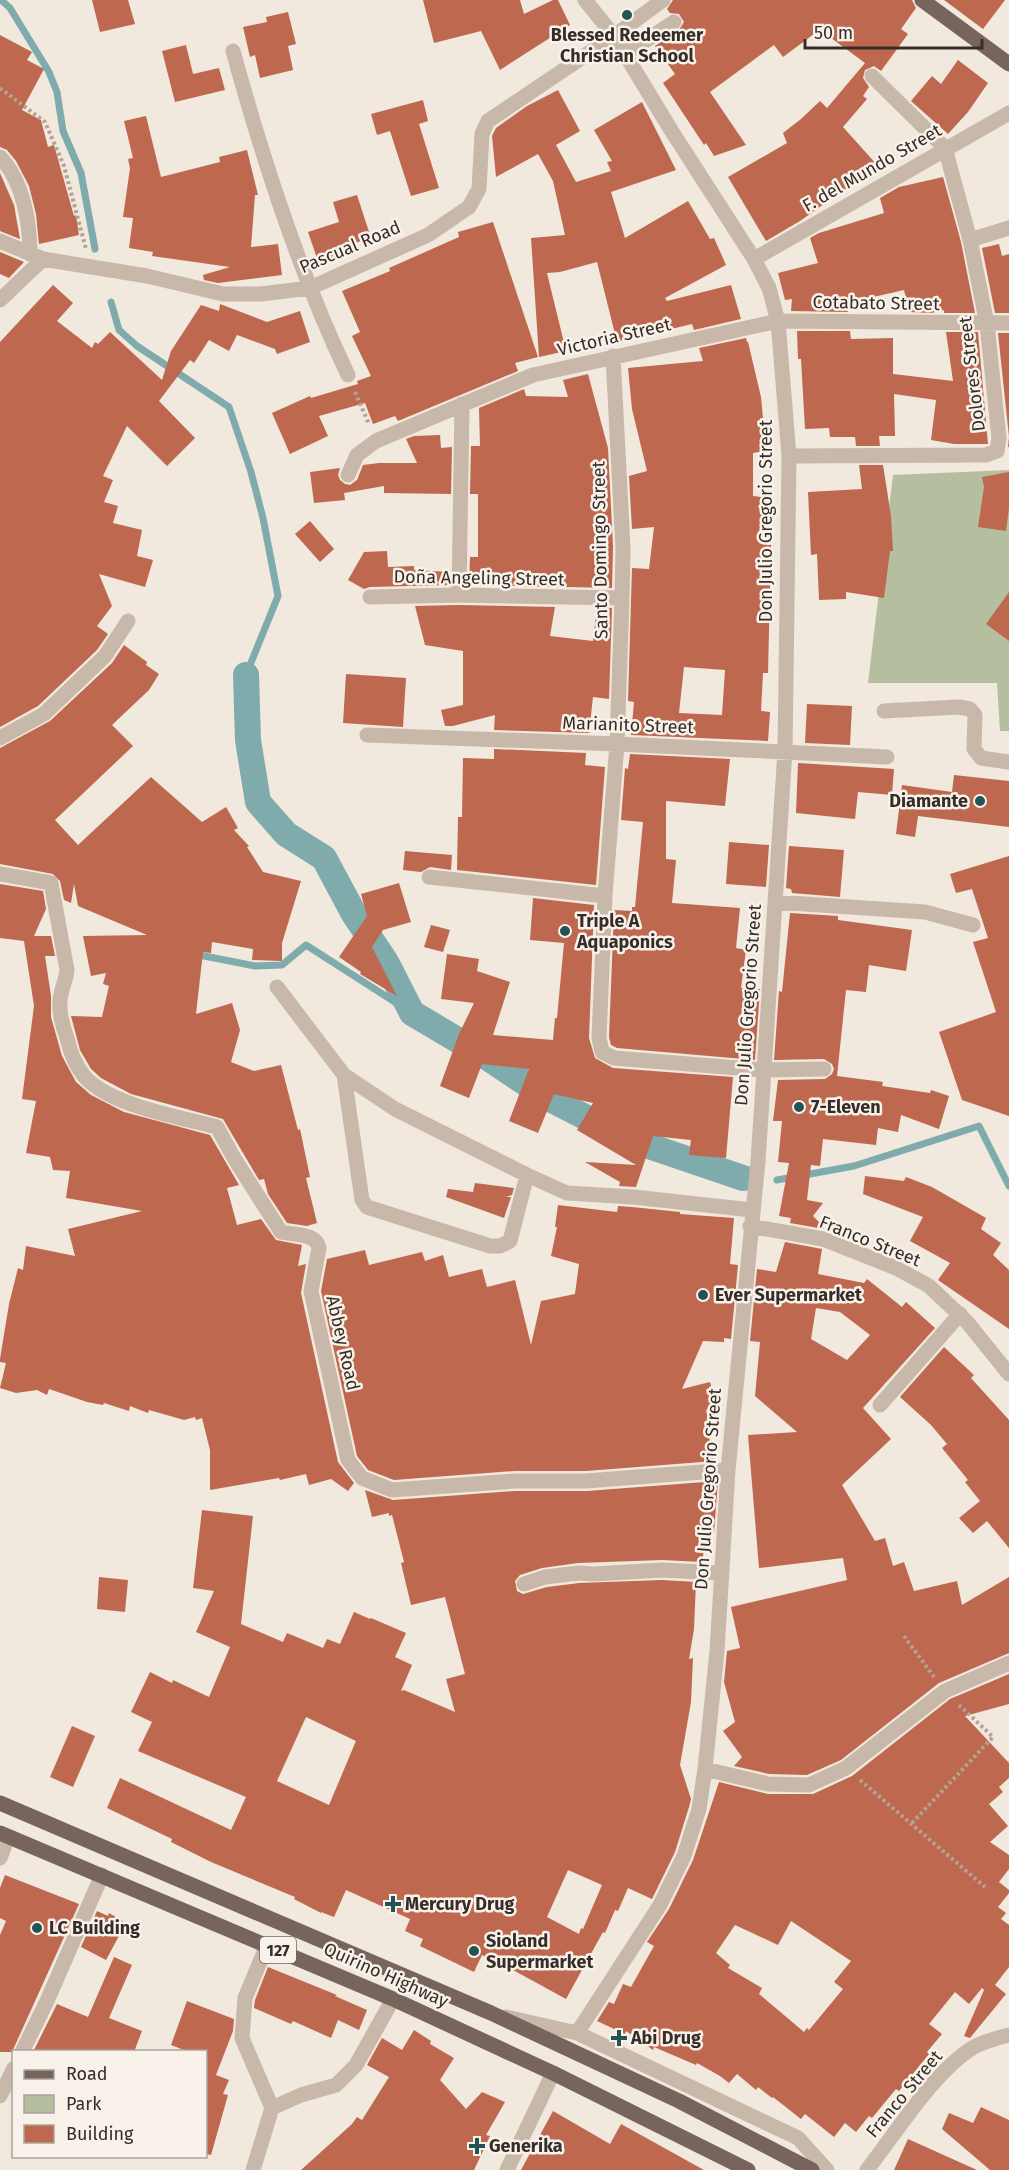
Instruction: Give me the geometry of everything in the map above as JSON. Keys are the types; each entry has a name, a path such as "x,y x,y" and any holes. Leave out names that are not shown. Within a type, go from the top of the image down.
{"main road":[{"path":"924,0 1009,64"},
{"name":"Quirino Highway","path":"1,1807 491,2013 679,2101 812,2170"},
{"name":"Quirino Highway","path":"4,1835 393,1999 553,2073 743,2169"}],"street":[{"name":"Don Julio Gregorio Street","path":"577,2033 660,1905 684,1856 699,1809 705,1769 717,1651 728,1470 752,1210 785,751 789,456 778,321 769,288 754,259 671,130 615,36 585,0"},
{"name":"Pascual Road","path":"0,242 37,257 88,268 147,276 223,294 261,294 310,288 428,235 469,207 479,189 482,134 488,121 615,36 663,0"},
{"path":"626,54 674,22"},
{"path":"233,51 251,113 310,288 348,375"},
{"path":"872,76 945,148"},
{"name":"F. del Mundo Street","path":"754,259 1009,112"},
{"name":"Dolores Street","path":"789,456 986,455 997,451 999,438 987,324 970,240 945,148"},
{"path":"0,157 18,184 30,238 37,257 0,300"},
{"path":"970,240 1009,228"},
{"name":"Cotabato Street","path":"778,321 987,324 1009,322"},
{"name":"Victoria Street","path":"348,475 357,455 376,441 533,375 778,321"},
{"name":"Santo Domingo Street","path":"612,356 623,548 617,744 605,896 599,1038 602,1052 614,1058 763,1070"},
{"path":"459,595 462,404"},
{"name":"Doña Angeling Street","path":"370,597 459,595 622,598"},
{"path":"0,738 44,714 105,656 128,621"},
{"path":"884,711 958,707 970,709 975,715 974,749 981,758 1009,762"},
{"name":"Marianito Street","path":"367,735 887,757"},
{"name":"Abbey Road","path":"0,874 51,884 67,970 60,1008 71,1052 84,1076 101,1089 134,1106 217,1127 281,1232 313,1238 318,1242 320,1248 311,1291 348,1460 362,1478 392,1490 514,1481 586,1481 728,1470"},
{"path":"429,877 605,896"},
{"path":"775,902 925,912 973,925"},
{"path":"277,987 344,1075 395,1109 527,1175 567,1193 633,1197 752,1210"},
{"path":"763,1070 824,1069"},
{"path":"344,1075 362,1200 367,1207 490,1246 500,1246 510,1240 527,1175"},
{"name":"Franco Street","path":"750,1226 823,1239 896,1268 929,1286 960,1314 1009,1374"},
{"path":"880,1405 960,1314"},
{"path":"524,1584 545,1577 579,1573 662,1570 720,1573"},
{"path":"705,1769 768,1784 809,1785 846,1768 945,1691 1009,1663"},
{"path":"0,1858 4,1835"},
{"path":"23,2050 102,1875"},
{"path":"253,2170 272,2108 242,2038 245,1998 267,1945"},
{"path":"272,2108 301,2095 336,2085 356,2065 393,1999"},
{"name":"Quirino Highway","path":"491,2013 577,2033 798,2138 827,2170"},
{"name":"Franco Street","path":"867,2170 932,2085 953,2062 974,2047 1009,2035"},
{"path":"0,2096 12,2072"},
{"path":"507,2170 553,2073"}],"path":[{"path":"0,88 45,122 64,166 85,244 88,268"},
{"path":"348,375 376,441"},
{"path":"904,1636 945,1691 993,1737 912,1823"},
{"path":"846,1768 985,1887"}],"green space":[{"path":"1009,470 1009,731 1000,731 997,683 868,683 893,475"}],"building":[{"path":"92,0 128,0 135,24 100,32"},
{"path":"423,0 520,0 524,14 553,0 558,0 570,25 500,70 481,31 434,43"},
{"path":"673,0 912,0 916,8 901,29 908,34 881,71 874,66 865,70 863,78 869,87 863,96 867,99 843,127 878,166 800,221 766,241 728,177 787,143 783,133 820,101 827,108 865,63 823,32 819,38 814,34 783,57 774,45 710,92 746,145 714,156 706,143 704,145 663,83 675,74 655,46 679,30 684,22 679,14 670,13 667,9"},
{"path":"944,0 1005,0 983,29"},
{"path":"288,12 296,44 288,46 293,70 260,78 255,55 250,57 243,27 267,22 266,17"},
{"path":"0,35 32,52 27,60 44,69 22,110 41,120 48,147 54,145 74,216 76,215 79,235 39,244 36,214 29,186 16,161 7,150 0,147"},
{"path":"186,45 193,74 219,68 225,90 175,102 162,51"},
{"path":"958,60 988,83 968,112 948,134 911,101 932,76 941,84"},
{"path":"558,90 580,131 556,145 576,182 611,171 607,162 612,161 594,130 642,102 676,170 611,192 625,238 688,201 710,239 714,238 726,265 665,298 667,301 731,285 741,319 694,330 692,324 617,342 597,262 560,272 547,273 566,351 539,357 531,238 565,235 553,181 538,154 496,177 492,136 496,128 527,106"},
{"path":"423,100 428,121 419,124 439,188 411,196 390,131 377,135 371,114"},
{"path":"146,116 161,177 220,162 219,157 247,150 258,195 255,195 251,247 278,244 282,275 218,283 204,280 203,275 230,267 152,256 153,252 129,248 133,218 123,217 130,168 128,159 133,158 124,121"},
{"path":"0,173 14,205 20,239 0,231"},
{"path":"943,177 961,242 975,313 944,313 944,310 931,313 909,312 904,290 847,303 848,312 791,311 792,299 785,300 778,273 818,263 810,238 819,233 884,213 880,198 899,187"},
{"path":"357,195 371,238 342,247 345,255 319,264 308,232 339,222 333,202"},
{"path":"493,222 538,357 515,363 518,371 398,421 395,416 373,424 365,403 319,416 328,436 290,454 272,413 310,396 311,398 358,384 357,381 371,376 352,336 360,332 342,291 390,271 389,268 459,237 458,232"},
{"path":"999,244 1002,256 1009,254 1009,313 995,313 982,248"},
{"path":"0,252 24,262 9,278 0,274"},
{"path":"53,285 73,303 57,321 92,348 95,342 98,344 110,332 162,380 171,351 201,305 219,311 220,304 267,322 300,311 310,342 277,354 275,349 237,335 229,351 209,340 194,363 190,360 159,401 195,438 167,466 127,426 103,476 113,480 104,502 118,506 113,523 142,530 137,556 153,560 145,587 99,574 112,606 97,626 108,634 97,650 38,706 0,727 0,342"},
{"path":"797,331 850,331 851,339 893,338 893,374 953,381 946,332 978,332 988,444 954,444 931,440 936,400 894,394 895,436 879,436 880,446 856,446 855,437 830,437 829,428 805,429"},
{"path":"998,333 1009,333 1009,437"},
{"path":"746,338 761,397 766,451 753,453 753,496 771,498 767,545 771,545 768,673 763,673 761,711 770,712 768,741 631,735 634,702 628,701 632,568 649,569 654,527 632,529 629,476 647,471 632,409 628,368 703,361 699,348","holes":["684,667 725,670 722,715 679,713"]},
{"path":"588,374 608,448 613,546 612,588 469,585 470,557 478,557 478,494 470,494 471,446 480,446 479,408 524,389 526,396 568,397 563,380"},
{"path":"440,435 441,448 452,447 451,494 384,493 384,486 344,493 345,500 314,503 310,472 340,468 338,475 340,480 350,485 357,480 363,465 417,463 406,439 414,436"},
{"path":"859,465 883,465 891,516 893,551 890,551 884,598 846,592 846,599 819,600 817,554 811,555 808,492 862,489"},
{"path":"1009,472 1009,508 1006,531 978,527 984,487 982,477"},
{"path":"310,521 334,549 320,562 295,534"},
{"path":"387,551 388,567 414,566 414,570 450,572 449,585 364,589 348,580 364,552"},
{"path":"1009,592 1009,641 986,624"},
{"path":"415,606 555,607 550,636 593,641 597,607 612,608 609,699 593,697 589,733 494,730 495,715 445,726 441,710 463,705 463,651 425,645"},
{"path":"124,645 159,674 149,690 112,725 133,746 55,820 78,845 151,777 202,822 226,807 238,828 234,830 249,846 247,847 263,872 301,881 282,943 282,961 252,960 253,949 212,942 211,953 203,952 196,1014 232,1003 240,1030 231,1062 254,1071 281,1065 298,1130 300,1129 310,1177 306,1178 317,1223 307,1226 287,1223 268,1194 264,1179 259,1180 223,1119 131,1094 101,1078 91,1069 80,1050 71,1016 102,1017 109,986 103,984 106,973 91,976 83,936 147,935 78,906 74,884 71,903 64,900 60,881 53,874 0,864 0,748 50,721 112,663"},
{"path":"346,674 406,678 403,727 343,723"},
{"path":"807,704 852,706 850,745 805,743"},
{"path":"494,749 586,753 585,765 605,767 596,885 457,870 458,817 462,817 463,758 494,759"},
{"path":"630,754 730,759 725,806 666,801 666,859 676,860 672,903 740,908 736,948 746,950 741,988 760,989 755,1060 617,1048 611,1045 609,1037 614,910 632,911 632,907 635,907 643,822 621,820 625,768 628,769"},
{"path":"798,763 894,769 892,795 858,792 855,819 796,813"},
{"path":"954,775 1009,781 1009,827 918,816 915,837 896,834 902,785 952,792"},
{"path":"729,842 769,845 766,887 726,884"},
{"path":"789,846 844,850 840,897 792,893 791,889 786,888"},
{"path":"405,851 452,855 451,870 430,867 421,872 403,870"},
{"path":"1009,856 1009,1116 962,1100 939,1032 996,1012 973,942 988,938 972,889 956,893 950,874"},
{"path":"399,883 411,922 383,930 372,947 397,996 360,974 361,972 339,957 367,916 361,894"},
{"path":"0,884 43,891 46,909 34,936 51,936 55,956 45,956 51,996 51,1017 62,1056 76,1082 91,1095 124,1112 210,1135 239,1185 227,1188 237,1225 261,1219 276,1240 302,1245 298,1266 306,1264 301,1293 338,1462 354,1483 348,1491 331,1479 309,1485 306,1474 210,1490 210,1450 202,1418 184,1420 149,1410 148,1413 130,1406 129,1411 104,1403 103,1405 87,1402 49,1389 47,1395 37,1390 16,1393 0,1388 6,1363 0,1362 0,1359 9,1304 18,1268 23,1270 26,1246 75,1256 68,1229 142,1211 66,1198 70,1171 53,1170 50,1157 26,1153 36,1101 22,1099 34,1006 24,941 0,938"},
{"path":"533,898 594,905 589,1038 595,1058 613,1068 733,1077 726,1158 689,1155 691,1140 653,1136 636,1187 619,1186 620,1182 585,1162 636,1165 577,1130 593,1103 554,1094 538,1133 509,1121 529,1069 482,1064 469,1098 440,1086 459,1034 474,1003 441,999 447,954 479,959 477,971 510,982 493,1035 553,1040 564,943 530,940"},
{"path":"790,913 838,916 838,920 912,930 906,971 869,965 866,992 846,990 837,1076 883,1082 882,1086 930,1093 931,1090 949,1096 939,1129 901,1115 898,1132 878,1128 876,1145 823,1139 820,1166 811,1165 807,1200 823,1203 813,1216 824,1229 790,1223 791,1218 779,1216 789,1163 778,1162 782,1121 773,1121 778,1080 825,1079 832,1074 834,1069 832,1064 824,1059 774,1060 779,991 782,992"},
{"path":"431,925 450,930 443,952 424,947"},
{"path":"865,1176 904,1181 906,1177 932,1187 986,1218 981,1229 1001,1243 993,1255 1009,1270 1009,1329 938,1280 950,1263 910,1241 923,1217 863,1194"},
{"path":"475,1183 514,1188 512,1195 506,1197 511,1197 504,1218 446,1197 448,1189 473,1192"},
{"path":"558,1205 617,1212 618,1206 632,1207 680,1212 680,1214 734,1218 730,1264 738,1265 731,1339 724,1338 724,1342 703,1341 682,1389 710,1382 717,1407 706,1410 710,1428 707,1429 715,1461 586,1471 515,1471 394,1480 368,1470 357,1456 321,1291 327,1259 365,1250 369,1265 422,1252 425,1261 443,1255 449,1277 482,1269 487,1287 515,1280 531,1345 541,1301 575,1294 579,1264 551,1256 557,1227 555,1227"},
{"path":"785,1242 822,1249 818,1274 864,1283 867,1279 902,1307 906,1302 935,1328 863,1408 891,1439 842,1485 875,1541 885,1538 893,1566 904,1562 914,1591 957,1581 962,1605 1009,1577 1009,1653 939,1683 841,1760 807,1775 769,1774 734,1766 742,1757 723,1731 735,1722 724,1682 727,1651 740,1648 731,1607 847,1580 843,1558 759,1568 748,1435 797,1432 755,1396 760,1342 750,1341 757,1269 776,1272","holes":["816,1308 840,1312 870,1335 847,1360 811,1339"]},
{"path":"944,1347 974,1375 971,1378 1009,1420 1009,1548 987,1521 973,1533 959,1518 980,1501 965,1482 968,1480 942,1448 947,1444 931,1425 900,1397"},
{"path":"718,1481 714,1533 710,1513 702,1562 662,1560 578,1563 542,1568 520,1575 515,1581 517,1591 523,1594 547,1587 579,1583 662,1580 696,1582 694,1629 689,1659 693,1658 691,1702 680,1765 691,1799 675,1852 652,1899 628,1888 618,1911 615,1910 605,1933 603,1932 566,1999 482,1955 474,1972 420,1946 423,1939 405,1931 410,1919 346,1890 334,1917 321,1913 294,1899 295,1897 211,1862 171,1842 172,1839 107,1808 120,1778 231,1830 246,1797 138,1751 152,1722 131,1712 150,1672 209,1697 230,1647 196,1632 214,1591 193,1588 202,1510 253,1516 241,1624 283,1642 287,1633 323,1648 327,1639 340,1644 354,1612 371,1618 406,1633 395,1657 412,1665 401,1691 404,1690 455,1712 446,1679 465,1674 445,1597 411,1605 401,1563 404,1562 392,1515 389,1516 389,1513 372,1517 365,1490 393,1500 515,1491 587,1491","holes":["306,1717 356,1741 329,1805 277,1781","568,1870 602,1885 579,1934 547,1917"]},
{"path":"99,1577 128,1580 125,1612 97,1609"},
{"path":"1009,1674 1009,1704 965,1716 1009,1763 1009,1778 999,1787 1003,1792 989,1804 1008,1826 990,1842 1009,1855 1009,1869 999,1882 1009,1890 1009,1893 998,1907 1006,1913 1001,1919 1009,1925 1009,1967 995,1985 1006,1994 970,2038 964,2036 984,1990 982,1988 969,2004 955,1992 929,2024 942,2034 899,2091 896,2089 872,2118 869,2116 856,2132 845,2123 834,2137 805,2114 801,2119 758,2087 756,2090 737,2074 729,2083 697,2063 696,2065 654,2047 653,2050 626,2031 625,2034 597,2021 609,2002 614,2004 623,1984 631,1987 654,1946 647,1942 669,1909 693,1860 719,1782 768,1794 813,1794 852,1776 950,1699","holes":["791,1921 851,1961 834,1982 843,1989 809,2030 807,2028 804,2032 759,1994 762,1988 728,1968 730,1965 716,1953 735,1925 778,1945"]},
{"path":"72,1726 95,1736 73,1787 50,1777"},
{"name":"LC Building","path":"5,1875 79,1904 12,2052 0,2052 0,1935 6,1921 0,1918 0,1888"},
{"path":"97,1911 108,1916 109,1913 126,1923 106,1960 81,1947"},
{"path":"114,1957 132,1965 109,2018 142,2031 135,2050 34,2050 57,2004 88,2017"},
{"path":"268,1967 337,1995 335,1996 367,2010 359,2030 338,2020 331,2038 293,2021 291,2024 254,2008"},
{"path":"187,2001 234,2019 233,2031 216,2075 229,2080 223,2094 228,2095 211,2155 207,2154 207,2050 184,2050 171,2045"},
{"path":"414,2030 431,2041 430,2044 454,2058 440,2080 466,2109 482,2092 505,2102 486,2135 490,2136 474,2170 301,2170 357,2117 362,2120 389,2077 367,2065 382,2038 402,2050"},
{"path":"981,2107 1009,2120 1009,2170 990,2170 942,2129 949,2113 973,2123"},
{"path":"553,2111 610,2144 621,2124 704,2170 521,2170"},
{"path":"908,2139 977,2170 894,2170"}],"waterway":[{"path":"1,0 10,8 49,72 57,92 63,131 81,173 95,249"},
{"path":"111,302 119,330 137,346 229,407 251,472 263,518 278,596 246,675"},
{"path":"246,675 248,740 258,802 286,834 324,858 354,914 386,962 412,1013 488,1058 548,1098 628,1139 743,1178"},
{"path":"194,954 255,966 282,965 306,945 412,1013"},
{"path":"777,1180 854,1166 979,1126 1009,1186"}],"place":[{"name":"Blessed Redeemer Christian School","path":"627,15"},
{"name":"Diamante","path":"980,801"},
{"name":"Triple A Aquaponics","path":"565,931"},
{"name":"7-Eleven","path":"799,1107"},
{"name":"Ever Supermarket","path":"703,1295"},
{"name":"Mercury Drug","path":"393,1904"},
{"name":"LC Building","path":"37,1928"},
{"name":"Sioland Supermarket","path":"474,1951"},
{"name":"Abi Drug","path":"619,2038"},
{"name":"Generika","path":"477,2146"}]}
